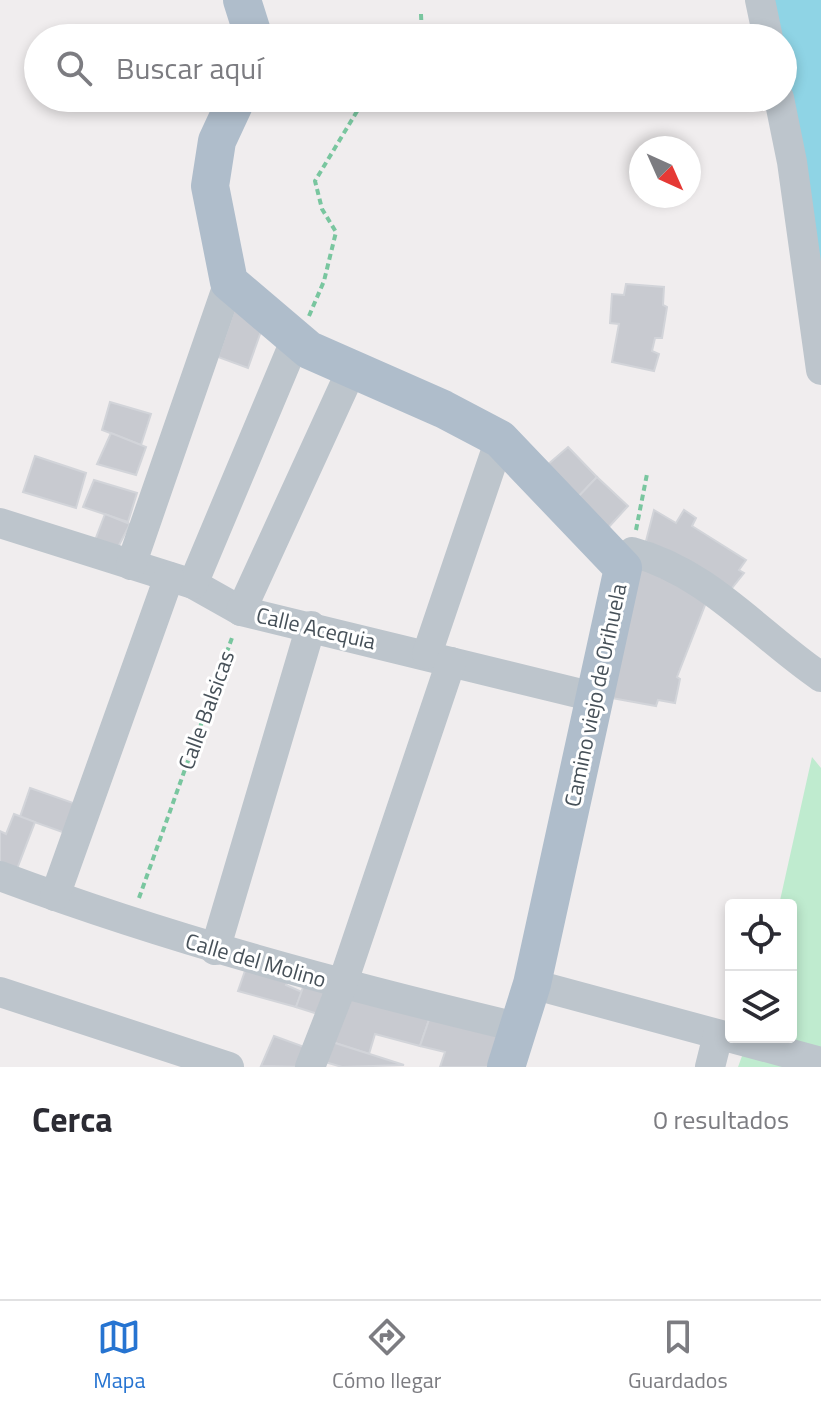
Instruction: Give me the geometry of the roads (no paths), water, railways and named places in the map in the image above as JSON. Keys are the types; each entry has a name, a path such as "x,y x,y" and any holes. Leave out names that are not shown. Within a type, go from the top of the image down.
{"main road":[{"path":"242,0 250,24"},
{"path":"229,282 210,186 217,141 230,112"},
{"name":"Camino viejo de Orihuela","path":"229,282 296,342 351,371 443,409 500,439 627,560 532,984 506,1067"}],"street":[{"path":"760,0 765,24"},
{"path":"782,112 792,162 821,370"},
{"path":"131,565 229,282"},
{"path":"55,896 181,581 296,342"},
{"path":"241,611 351,371"},
{"path":"310,1067 342,985 500,439"},
{"name":"Calle Acequia","path":"0,523 181,581 241,611 594,697"},
{"path":"627,560 656,558 690,575 821,677"},
{"path":"215,950 311,626"},
{"name":"Calle del Molino","path":"0,876 215,950 342,985 517,1027"},
{"path":"532,984 821,1062"},
{"path":"0,992 150,1055 229,1067"},
{"path":"710,1067 718,1035"}],"water":[{"path":"773,0 821,0 821,290 791,112 797,112 797,24 777,24"}]}
